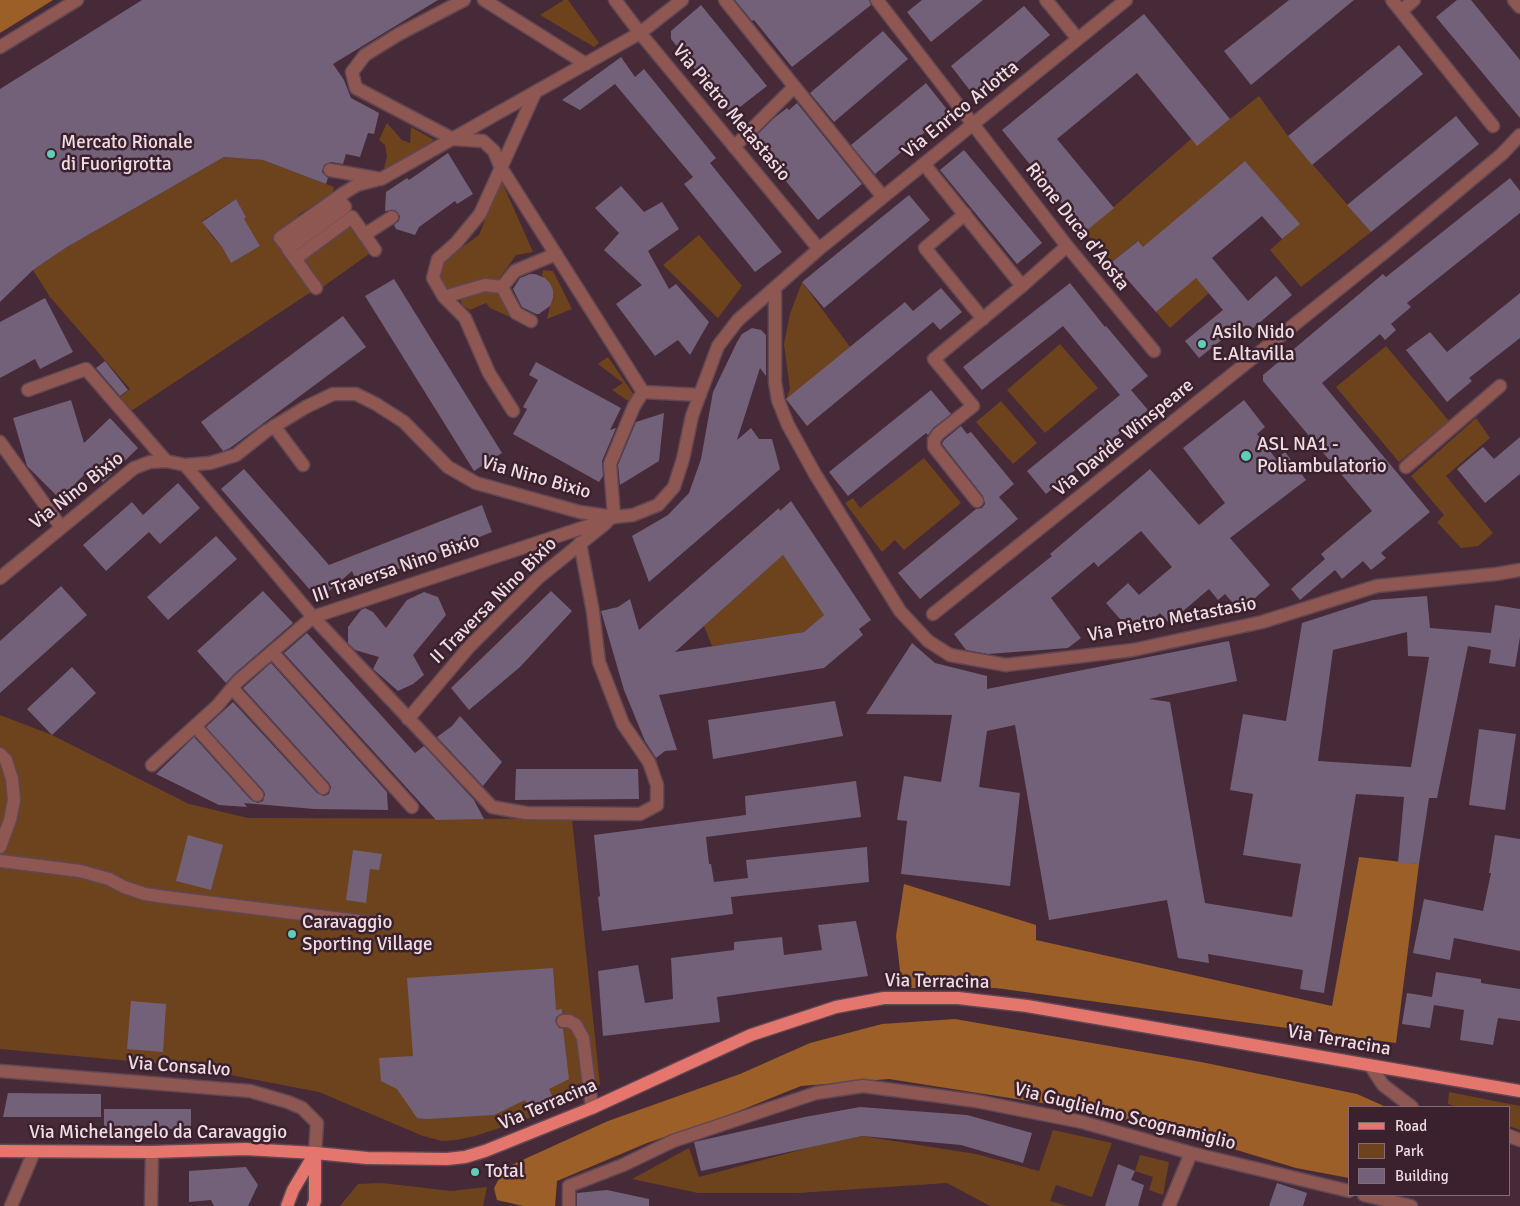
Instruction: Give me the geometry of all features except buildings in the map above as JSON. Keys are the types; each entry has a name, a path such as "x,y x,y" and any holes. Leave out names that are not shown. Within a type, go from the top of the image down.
{"main road":[{"name":"Via Terracina","path":"315,1153 367,1158 447,1159 485,1151 592,1108 751,1035 836,1007 884,998 958,998 1026,1006 1520,1091"},
{"name":"Via Michelangelo da Caravaggio","path":"0,1151 152,1152 245,1149 315,1153"},
{"path":"287,1206 293,1190 315,1153"},
{"path":"313,1206 315,1201 315,1153"}],"street":[{"path":"0,47 77,0"},
{"path":"464,0 365,55 352,72 356,88 453,140 483,141 494,151 500,166 643,392"},
{"path":"484,0 586,64"},
{"name":"Via Pietro Metastasio","path":"616,0 640,34 819,249"},
{"path":"316,288 288,249 345,208 341,202 285,244 280,238 357,185 381,179 640,34 682,0"},
{"path":"725,0 883,197"},
{"name":"Rione Duca d'Aosta","path":"877,0 1067,246 1154,351"},
{"path":"1046,0 1078,39"},
{"name":"Via Enrico Arlotta","path":"819,249 1126,0"},
{"path":"1392,0 1493,126"},
{"path":"1401,11 1414,0"},
{"path":"1514,0 1520,7"},
{"path":"734,147 794,87"},
{"path":"513,412 489,373 465,318 444,297 433,278 438,259 456,243 480,214 500,166 535,93"},
{"name":"Via Davide Winspeare","path":"933,614 1390,248 1502,154 1520,135"},
{"path":"924,164 1022,286"},
{"path":"330,170 381,179"},
{"path":"965,214 924,248 983,319"},
{"path":"364,235 392,216"},
{"path":"295,259 352,217 375,250"},
{"path":"976,501 934,447 934,440 938,434 973,406 934,359 1067,246"},
{"name":"Via Nino Bixio","path":"0,578 134,468 150,462 166,461 185,466 210,463 236,455 274,426 333,394 356,394 376,404 404,422 448,467 476,483 580,512 614,517 633,515 658,505 674,487 683,460 692,416 718,346 738,320 819,249"},
{"path":"502,287 515,271 556,254"},
{"path":"444,297 485,285 502,287"},
{"path":"502,287 516,313 531,321"},
{"name":"Via Pietro Metastasio","path":"775,288 775,382 778,400 788,424 815,474 900,611 928,641 950,655 1006,665 1133,650 1262,622 1377,586 1520,570"},
{"path":"28,390 86,369 166,461"},
{"path":"1406,467 1500,386"},
{"path":"643,392 700,395"},
{"path":"614,517 610,464 634,406 643,392"},
{"path":"274,426 303,465"},
{"path":"2,449 61,527"},
{"path":"185,466 313,617 492,807 526,813 640,814 657,805 657,785 649,762 623,724 599,662 593,612 580,543"},
{"name":"II Traversa Nino Bixio","path":"408,719 476,640 538,578 614,517"},
{"name":"III Traversa Nino Bixio","path":"152,765 217,706 232,688 313,617 614,517"},
{"path":"272,652 412,807"},
{"path":"232,688 323,788"},
{"path":"195,726 257,795"},
{"path":"0,754 6,760 12,778 14,800 10,820 0,847"},
{"path":"0,861 80,871 108,879 145,894 383,924"},
{"path":"563,1020 576,1025 583,1038 592,1108"},
{"path":"1370,1065 1383,1085 1411,1106"},
{"name":"Via Consalvo","path":"0,1071 250,1091 302,1108 317,1123 315,1153"},
{"name":"Via Guglielmo Scognamiglio","path":"569,1206 569,1186 593,1178 673,1141 816,1093 863,1086 976,1101 1082,1122 1191,1153 1348,1191"},
{"path":"11,1206 34,1152"},
{"path":"150,1206 152,1152"},
{"path":"1169,1206 1191,1153"},
{"path":"1368,1196 1410,1206"}],"green space":[{"path":"564,0 568,0 599,43 594,47 540,15"},
{"path":"1259,96 1288,136 1371,232 1301,287 1270,250 1299,224 1245,161 1159,234 1209,293 1170,328 1156,312 1180,291 1137,241 1112,262 1085,232 1191,139 1197,145"},
{"path":"387,123 402,140 410,143 411,127 434,140 404,162 383,172 387,157 385,145 379,140"},
{"path":"224,157 263,160 334,187 332,194 298,215 292,233 314,290 131,411 120,397 130,389 50,297 33,270 67,247","holes":["236,199 246,217 230,227 236,238 250,230 260,246 231,263 222,247 202,221"]},
{"path":"501,180 533,252 516,255 499,279 491,283 469,283 448,291 438,279 442,262 479,235"},
{"path":"351,221 373,251 320,289 299,258"},
{"path":"699,235 742,286 718,318 663,265"},
{"path":"543,270 553,271 572,309 547,319 553,294 550,283 542,276"},
{"path":"802,282 850,347 786,400 790,389 784,344 790,314"},
{"path":"495,291 505,301 517,320 490,308 486,303 470,310 462,305 460,298 465,292"},
{"path":"1060,344 1098,388 1045,433 1007,390"},
{"path":"1386,346 1449,421 1399,462 1336,387"},
{"path":"608,357 634,395 628,401 612,390 623,383 598,364"},
{"path":"1001,401 1037,443 1013,464 976,422"},
{"path":"1476,418 1490,438 1446,476 1493,533 1478,546 1461,548 1437,522 1444,515 1411,476"},
{"path":"924,458 961,503 904,550 895,540 882,552 845,503 853,498 860,508"},
{"path":"783,555 824,615 804,632 712,646 704,626"},
{"name":"Caravaggio Sporting Village","path":"0,715 52,735 189,804 248,818 572,819 600,1085 527,1119 475,1136 442,1141 423,1136 319,1092 184,1066 0,1049"},
{"path":"1449,1092 1520,1106 1520,1130 1510,1126 1510,1106 1454,1106 1448,1104"},
{"path":"1053,1130 1112,1143 1092,1197 1056,1185 1050,1201 1068,1206 990,1206 947,1183 798,1193 698,1193 632,1179 689,1148 699,1177 811,1147 862,1136 976,1154 1039,1171"},
{"path":"1140,1155 1169,1162 1163,1195 1149,1190 1153,1177 1135,1171"},
{"path":"382,1183 451,1191 487,1187 483,1206 340,1206 358,1184"}],"shaded area":[{"path":"0,0 53,0 0,33"},
{"path":"1359,857 1419,864 1396,1043 996,988 902,988 896,936 904,884 1036,925 1036,940 1332,1006"},
{"path":"955,1019 1201,1062 1357,1094 1384,1106 1348,1106 1348,1178 1296,1168 1184,1134 1086,1110 889,1079 801,1086 729,1115 647,1143 557,1181 555,1206 523,1206 497,1200 494,1188 505,1168 608,1121 740,1074 810,1043 882,1024"}],"place":[{"name":"Mercato Rionale di Fuorigrotta","path":"51,154"},
{"name":"Asilo Nido E.Altavilla","path":"1202,344"},
{"name":"ASL NA1 - Poliambulatorio","path":"1246,456"},
{"name":"Caravaggio Sporting Village","path":"292,934"},
{"name":"Total","path":"475,1172"}]}
